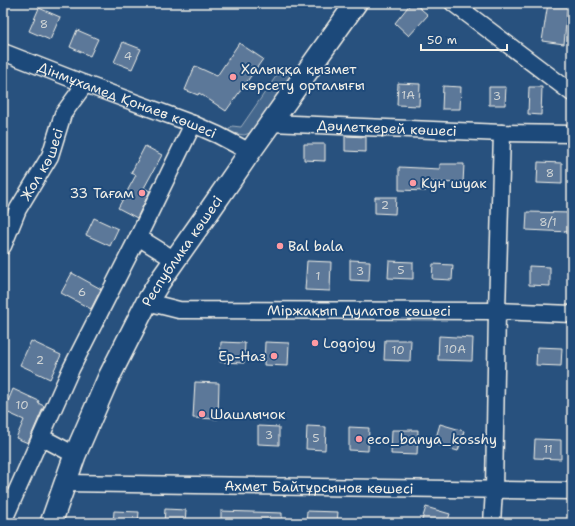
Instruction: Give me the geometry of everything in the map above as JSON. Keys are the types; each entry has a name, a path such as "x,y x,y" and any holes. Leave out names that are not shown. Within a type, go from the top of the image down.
{"main road":[{"name":"Республика көшесі","path":"52,523 75,455 108,379 147,302 174,260 356,3"}],"street":[{"path":"453,3 572,93"},
{"name":"Дінмұхамед Қонаев көшесі","path":"3,52 84,84 193,124 250,152"},
{"name":"Жол көшесі","path":"3,246 18,209 50,156 63,114 84,84"},
{"name":"Дәулеткерей көшесі","path":"271,123 502,133 572,134"},
{"path":"3,522 71,369 193,124"},
{"path":"492,523 494,490 496,311 502,133"},
{"path":"138,237 174,260"},
{"name":"Міржақып Дулатов көшесі","path":"147,302 179,310 496,311 572,314"},
{"path":"41,437 75,455"},
{"name":"Ахмет Байтұрсынов көшесі","path":"65,483 572,491"}],"shaded area":[{"path":"281,69 294,70 250,133 244,135 227,132 232,126 241,127"}],"building":[{"path":"411,3 414,3 428,15 409,36 395,23"},
{"path":"548,3 568,3 564,44 542,41"},
{"path":"39,8 60,17 50,40 29,31"},
{"path":"77,30 98,39 90,56 70,47"},
{"path":"123,42 141,49 132,69 114,62"},
{"name":"Халыққа қызмет көрсету орталығы","path":"239,43 263,59 226,111 199,93 198,95 185,90 195,66 217,76"},
{"path":"398,83 420,84 419,106 397,105"},
{"path":"443,86 461,87 460,109 442,109"},
{"path":"489,87 506,87 505,105 489,105"},
{"path":"529,87 542,87 541,115 528,114"},
{"path":"345,136 366,137 366,152 345,151"},
{"path":"304,144 325,144 325,161 304,160"},
{"path":"145,146 162,155 144,188 150,191 137,218 118,208 136,175 131,173"},
{"path":"538,162 562,163 562,184 537,183"},
{"path":"440,164 464,164 463,183 426,182 426,191 399,190 399,167 440,169"},
{"path":"375,197 396,197 395,214 375,213"},
{"path":"527,212 571,213 570,232 526,230"},
{"path":"94,218 118,229 110,246 86,235"},
{"path":"350,260 370,261 369,281 350,280"},
{"path":"307,261 331,262 330,291 305,290"},
{"path":"389,261 413,262 413,279 388,278"},
{"path":"433,264 453,265 452,280 432,279"},
{"path":"529,266 550,267 550,286 529,285"},
{"path":"72,273 101,289 91,309 61,293"},
{"path":"439,336 473,338 472,361 438,360"},
{"path":"385,340 411,340 410,361 384,360"},
{"path":"31,341 61,355 50,379 20,365"},
{"path":"221,342 245,343 244,363 220,362"},
{"path":"265,342 289,343 288,366 264,365"},
{"path":"537,347 562,348 561,366 536,365"},
{"path":"195,382 219,383 218,419 193,418"},
{"path":"13,389 39,401 38,403 44,406 28,443 16,438 24,420 4,411"},
{"path":"440,424 464,431 458,451 434,444"},
{"path":"258,426 279,427 279,445 258,444"},
{"path":"307,426 326,427 325,450 306,449"},
{"name":"eco_banya_kosshy","path":"349,427 369,428 368,451 349,450"},
{"path":"392,430 418,430 417,455 391,454"},
{"path":"535,439 561,440 561,459 534,458"},
{"path":"426,507 450,514 447,523 421,523"},
{"path":"165,509 186,510 185,523 164,523"},
{"path":"114,511 139,512 138,523 113,523"},
{"path":"221,511 282,513 282,523 221,523"},
{"path":"307,511 338,512 337,523 306,523"}],"place":[{"name":"Халыққа қызмет көрсету орталығы","path":"233,77"},
{"name":"Кун шуак","path":"413,183"},
{"name":"33 Тағам","path":"142,193"},
{"name":"Bal bala","path":"280,246"},
{"name":"Logojoy","path":"315,343"},
{"name":"Ер-Наз","path":"274,356"},
{"name":"Шашлычок","path":"202,414"},
{"name":"eco_banya_kosshy","path":"359,439"}]}
